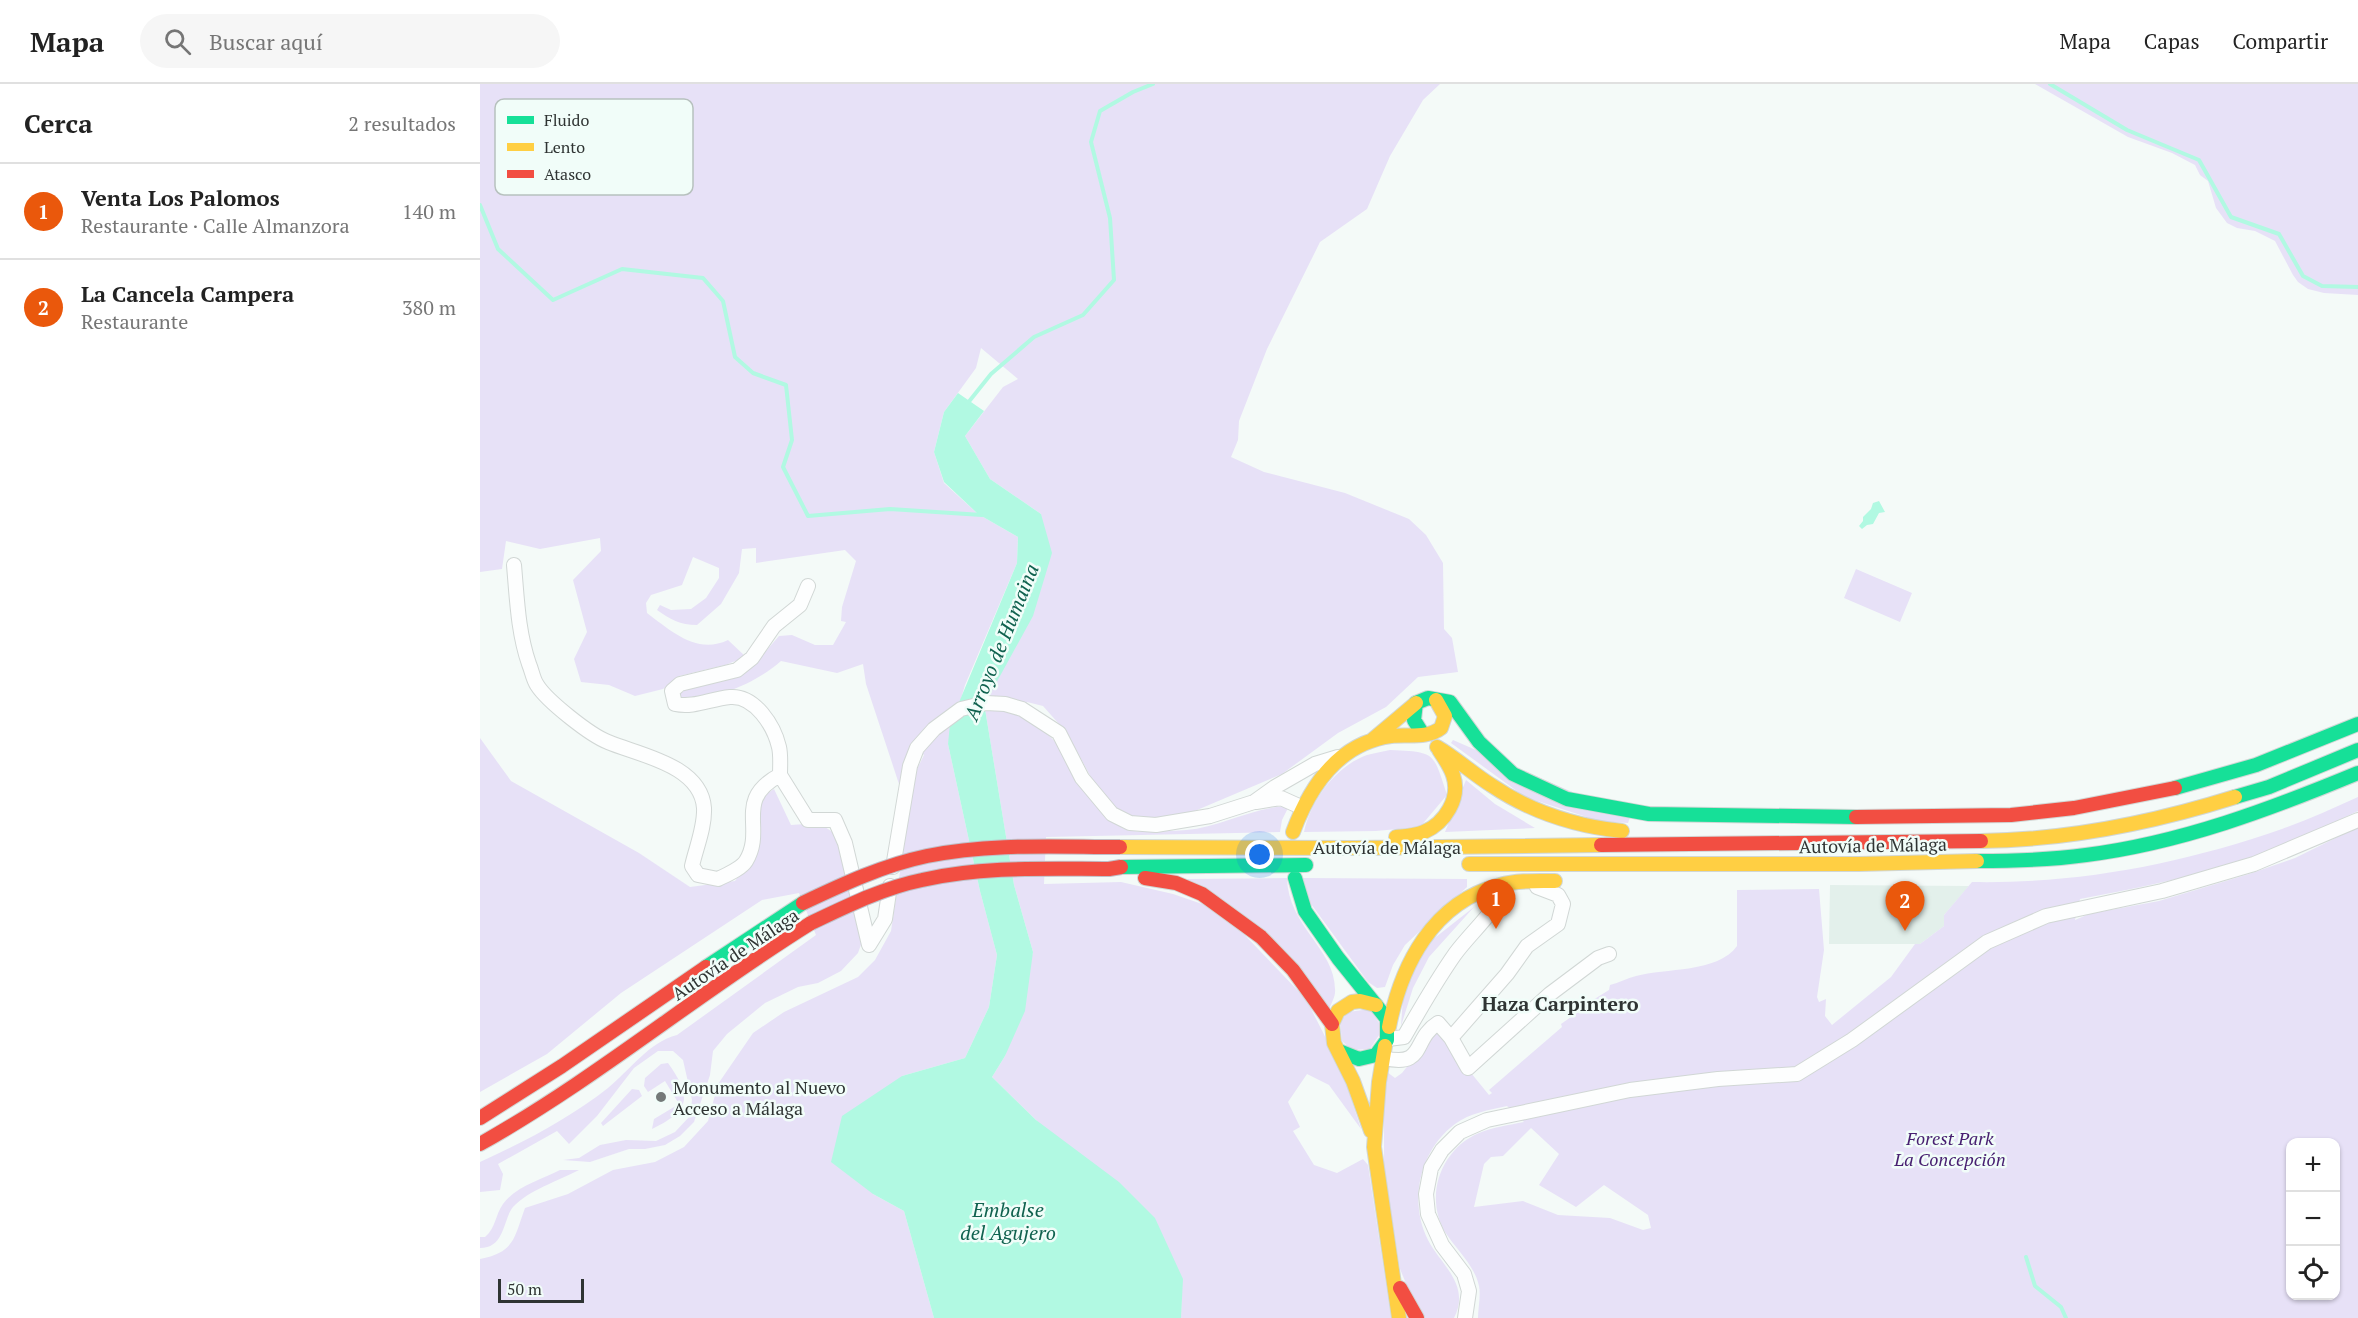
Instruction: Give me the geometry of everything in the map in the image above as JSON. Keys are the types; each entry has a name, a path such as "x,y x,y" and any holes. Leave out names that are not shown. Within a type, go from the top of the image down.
{"main road":[{"path":"1370,742 1416,703 1428,698 1449,702 1457,709 1479,742 1513,774 1567,800 1638,812 1933,818 2011,815 2074,808 2174,789 2256,765 2358,724"},
{"path":"1436,700 1444,708 1450,732"},
{"path":"1416,703 1413,717 1415,727 1437,747 1490,785 1529,808 1562,821 1594,829 1632,832 1668,844"},
{"path":"1293,832 1301,807 1316,781 1344,755 1370,742 1387,737 1450,732 1479,742"},
{"path":"1355,848 1422,833 1436,826 1447,815 1454,800 1454,778 1437,747"},
{"name":"Autovía de Málaga","path":"480,1118 590,1049 724,954 802,903 888,867 944,853 999,848 1355,848 2000,841 2085,834 2171,817 2269,787 2358,750"},
{"name":"Autovía de Málaga","path":"1452,864 1859,864 2000,861 2087,855 2177,837 2273,808 2358,773"},
{"path":"2278,819 2358,788"},
{"path":"1642,878 1902,876 2083,869 2163,853 2247,830"},
{"name":"Autovía de Málaga","path":"481,1144 546,1106 608,1065 735,972 811,923 850,904 896,886 949,874 1001,870 1117,870 1322,865"},
{"path":"1117,870 1176,883 1202,894 1230,913 1261,937 1293,970 1332,1024"},
{"path":"1295,878 1305,910 1338,958 1387,1018 1387,1042 1372,1057 1363,1059 1346,1056 1339,1051"},
{"path":"1374,1143 1379,1082 1393,1000 1415,948 1429,930 1467,898 1491,887 1534,881 1570,880"},
{"path":"1338,958 1344,988 1343,1000 1332,1024 1331,1034 1365,1109 1374,1143 1399,1318"},
{"path":"1338,1011 1352,1002 1360,1001 1376,1005"},
{"path":"1394,1278 1417,1318"}],"street":[{"path":"513,565 522,642 536,684 547,698 606,742 634,750 677,769 698,789 704,808 692,866 698,875 718,879 745,864 753,843 751,818 754,798 768,782 780,775"},
{"path":"807,586 800,604 774,626 752,658 737,670 680,684 672,691 675,704 687,706 732,697 752,703 765,717 779,748 780,775 808,820 834,820 845,843 868,945 885,919 910,766 917,748 934,729 961,709 986,703 1005,704 1022,709 1059,733 1082,778 1112,814 1130,823 1156,825 1210,816 1254,802 1281,798 1301,807"},
{"path":"1254,802 1315,764 1344,755"},
{"path":"1465,1316 1469,1291 1464,1274 1442,1245 1428,1214 1426,1194 1431,1168 1442,1150 1460,1132 1487,1120 1630,1090 1718,1079 1797,1074 1852,1040 1988,942 2046,916 2162,891 2254,864 2358,820"},
{"path":"1451,1038 1507,974 1527,946 1558,924 1563,904 1558,895 1537,887 1534,881"},
{"path":"1507,884 1500,900 1456,953 1426,998 1404,1038 1387,1042 1401,1062 1410,1058 1431,1027 1438,1023 1451,1038 1468,1068 1550,994 1598,958 1609,954"}],"shaded area":[{"path":"1830,885 1969,886 1944,915 1944,926 1920,944 1829,944"}],"green space":[{"path":"480,84 1440,84 1423,100 1390,156 1367,209 1320,242 1267,349 1239,421 1238,440 1231,457 1264,472 1345,493 1409,519 1426,535 1443,563 1444,629 1452,638 1458,672 1418,677 1386,707 1338,733 1282,774 1190,813 1138,820 1113,810 1100,794 1067,733 1043,706 1027,702 1018,714 1053,740 1109,817 1127,830 1156,832 1186,830 1212,825 1264,809 1289,806 1282,820 1280,832 1046,837 1044,884 1121,882 1173,894 1205,905 1236,926 1306,999 1341,1068 1361,1129 1329,1085 1307,1074 1288,1102 1300,1127 1293,1131 1314,1165 1337,1173 1363,1159 1368,1165 1391,1318 1181,1318 1182,1279 1036,1120 992,1077 1005,1056 1033,952 1014,885 985,709 1041,514 990,479 965,436 1003,387 1018,379 981,348 976,368 944,412 934,452 944,483 978,514 1018,537 1017,563 965,685 948,744 980,891 997,955 989,1007 965,1058 902,1076 873,1194 904,1211 934,1318 480,1318 480,1259 507,1248 512,1242 525,1208 568,1194 613,1170 655,1162 684,1147 708,1121 718,1084 753,1033 784,1012 858,977 875,960 891,931 915,773 924,755 912,744 899,784 866,684 863,664 837,673 781,661 759,677 732,690 704,697 677,697 676,690 738,676 752,667 779,636 792,635 815,645 833,645 846,622 841,621 842,607 856,561 845,550 756,563 756,548 742,549 739,573 721,604 697,625 675,621 657,610 660,605 671,610 691,609 706,598 719,578 719,568 693,557 682,585 651,595 646,603 647,613 685,639 706,645 728,640 746,657 725,665 679,676 663,689 635,696 609,685 581,682 574,659 587,632 573,580 601,551 600,538 540,549 506,541 502,569 480,572"},
{"path":"2035,84 2358,84 2358,295 2324,293 2308,289 2293,275 2275,241 2255,231 2237,228 2227,223 2216,208 2208,181 2200,175 2195,165 2172,153 2128,137"},
{"path":"1856,569 1912,593 1900,622 1844,598"},
{"path":"480,738 511,781 639,853 690,887 735,881 747,867 754,849 757,811 765,796 774,789 791,825 819,823 834,833 843,853 863,939 858,953 841,971 818,983 798,987 765,1003 727,1034 713,1051 710,1075 694,1122 680,1136 665,1145 629,1149 590,1162 563,1160 579,1158 600,1145 626,1140 656,1141 675,1132 690,1116 692,1100 683,1060 673,1051 658,1051 634,1068 597,1116 569,1144 557,1131 498,1164 503,1174 500,1190 480,1192 480,1162 530,1138 578,1109 608,1088 649,1050 677,1035 816,935 799,893 762,900 621,993 547,1054 480,1092"},
{"path":"1453,740 1630,817 1628,823 1599,821 1525,797 1451,743"},
{"path":"1390,750 1425,754 1435,762 1439,770 1447,795 1420,827 1376,831 1304,832 1312,808 1335,776 1356,760"},
{"path":"1466,780 1495,804 1535,828 1445,832"},
{"name":"Forest Park La Concepción","path":"2358,797 2358,811 2250,858 2177,879 2080,899 2075,920 2089,914 2159,901 2249,874 2295,858 2358,827 2358,1318 1478,1318 1480,1294 1477,1279 1445,1232 1436,1204 1437,1189 1446,1162 1466,1140 1490,1129 1524,1122 1507,1106 1473,1115 1455,1124 1433,1148 1426,1162 1419,1193 1422,1225 1428,1240 1457,1285 1459,1295 1454,1318 1424,1318 1415,1305 1400,1269 1384,1166 1384,1093 1387,1072 1395,1078 1402,1073 1436,1030 1489,1095 1492,1093 1489,1090 1562,1027 1561,1024 1581,1010 1580,1008 1609,990 1610,985 1636,976 1704,965 1728,955 1737,946 1737,890 1819,889 1824,950 1817,997 1819,1002 1826,999 1825,1016 1832,1025 1891,977 1915,944 1920,944 1944,926 1944,915 1972,882 2051,879 2168,862 2244,841 2311,818","holes":["1531,1128 1559,1154 1539,1185 1576,1207 1604,1185 1648,1215 1651,1228 1643,1230 1610,1218 1558,1215 1523,1201 1474,1207 1484,1164 1491,1157 1503,1156"]},
{"path":"1287,878 1289,895 1295,910 1328,962 1333,975 1335,994 1328,1011 1187,879"},
{"path":"1303,878 1467,879 1467,887 1405,945 1393,965 1385,987 1377,988 1368,982 1311,904"},
{"path":"1474,907 1429,957 1413,988 1401,1026 1404,983 1427,944"},
{"path":"1370,1009 1383,1029 1370,1049 1352,1050 1342,1041 1340,1022 1348,1012"},
{"path":"668,1063 681,1085 684,1102 681,1109 674,1115 652,1129 654,1119 679,1104 665,1081 648,1092 644,1086 645,1078 661,1064"},
{"path":"632,1089 639,1090 642,1096 603,1126 601,1123"},
{"path":"560,1170 579,1170 535,1191 520,1201 510,1212 499,1238 488,1247 480,1248 480,1237 485,1237 489,1233 500,1208 508,1198 522,1188"}],"water":[{"name":"Embalse del Agujero","path":"958,393 984,411 965,436 990,479 1041,514 1052,553 1033,616 989,696 985,709 1014,885 1033,952 1025,1011 1005,1056 992,1077 1036,1120 1119,1182 1155,1218 1183,1279 1181,1318 934,1318 904,1211 873,1194 831,1162 842,1116 902,1076 965,1058 989,1007 997,955 980,891 948,744 950,724 1017,563 1018,537 978,514 944,482 934,452 944,412"},
{"path":"1879,501 1885,512 1879,513 1873,524 1862,529 1859,526 1863,517 1871,509 1873,503"}],"waterway":[{"name":"Arroyo de Humaina","path":"967,404 991,374 1034,337 1083,315 1114,280 1110,218 1091,142 1100,111 1133,92 1153,84"},
{"path":"2050,84 2127,130 2199,160 2231,217 2279,234 2303,276 2322,286 2358,287"},
{"path":"480,205 498,249 553,300 622,269 703,278 723,301 735,357 753,373 786,385 792,440 783,467 808,516 890,509 982,515"},
{"path":"2026,1257 2035,1286 2061,1307 2066,1318"}],"traffic: fast":[{"path":"1422,733 1414,720 1416,703 1428,698 1450,702 1479,742 1513,774 1567,799 1649,814 1856,817"},
{"path":"2175,788 2256,765 2358,724"},
{"path":"2235,797 2269,787 2358,750"},
{"path":"1977,861 2072,857 2156,842 2259,812 2358,773"},
{"path":"1121,867 1306,865"},
{"path":"1295,878 1305,911 1338,958 1387,1019 1387,1040 1376,1055 1359,1059 1339,1051"},
{"path":"706,967 803,903"}],"traffic: slow":[{"path":"1293,832 1318,783 1329,769 1356,747 1391,736 1430,734 1441,728 1445,716 1436,700"},
{"path":"1372,740 1416,703"},
{"path":"1437,747 1506,795 1537,810 1587,826 1622,831"},
{"path":"1396,837 1414,835 1432,828 1445,816 1453,801 1455,792 1453,775 1439,750"},
{"path":"1981,841 2046,837 2110,828 2173,815 2235,797"},
{"path":"1120,847 1355,848 1601,845"},
{"path":"1469,864 1859,864 1977,861"},
{"path":"1389,1027 1394,1004 1412,959 1424,939 1456,906 1476,893 1507,883 1555,881"},
{"path":"1371,1131 1353,1081 1334,1043 1332,1024 1338,1011 1352,1002 1360,1001 1376,1005"},
{"path":"1385,1046 1379,1082 1374,1147 1399,1318"}],"traffic: jam":[{"path":"1856,817 2011,815 2074,808 2175,788"},
{"path":"1601,845 1981,841"},
{"path":"803,903 879,870 927,856 999,847 1120,847"},
{"path":"811,923 879,893 908,883 945,876 992,870 1121,867"},
{"path":"1145,878 1176,883 1202,894 1261,937 1293,970 1332,1024"},
{"path":"480,1144 565,1092 811,923"},
{"path":"480,1118 562,1066 706,967"},
{"path":"1400,1288 1417,1318"}],"place":[{"name":"Venta Los Palomos","path":"1496,929"},
{"name":"La Cancela Campera","path":"1905,931"},
{"name":"Monumento al Nuevo Acceso a Málaga","path":"661,1097"}],"district":[{"name":"Haza Carpintero","path":"1560,1003"}]}
